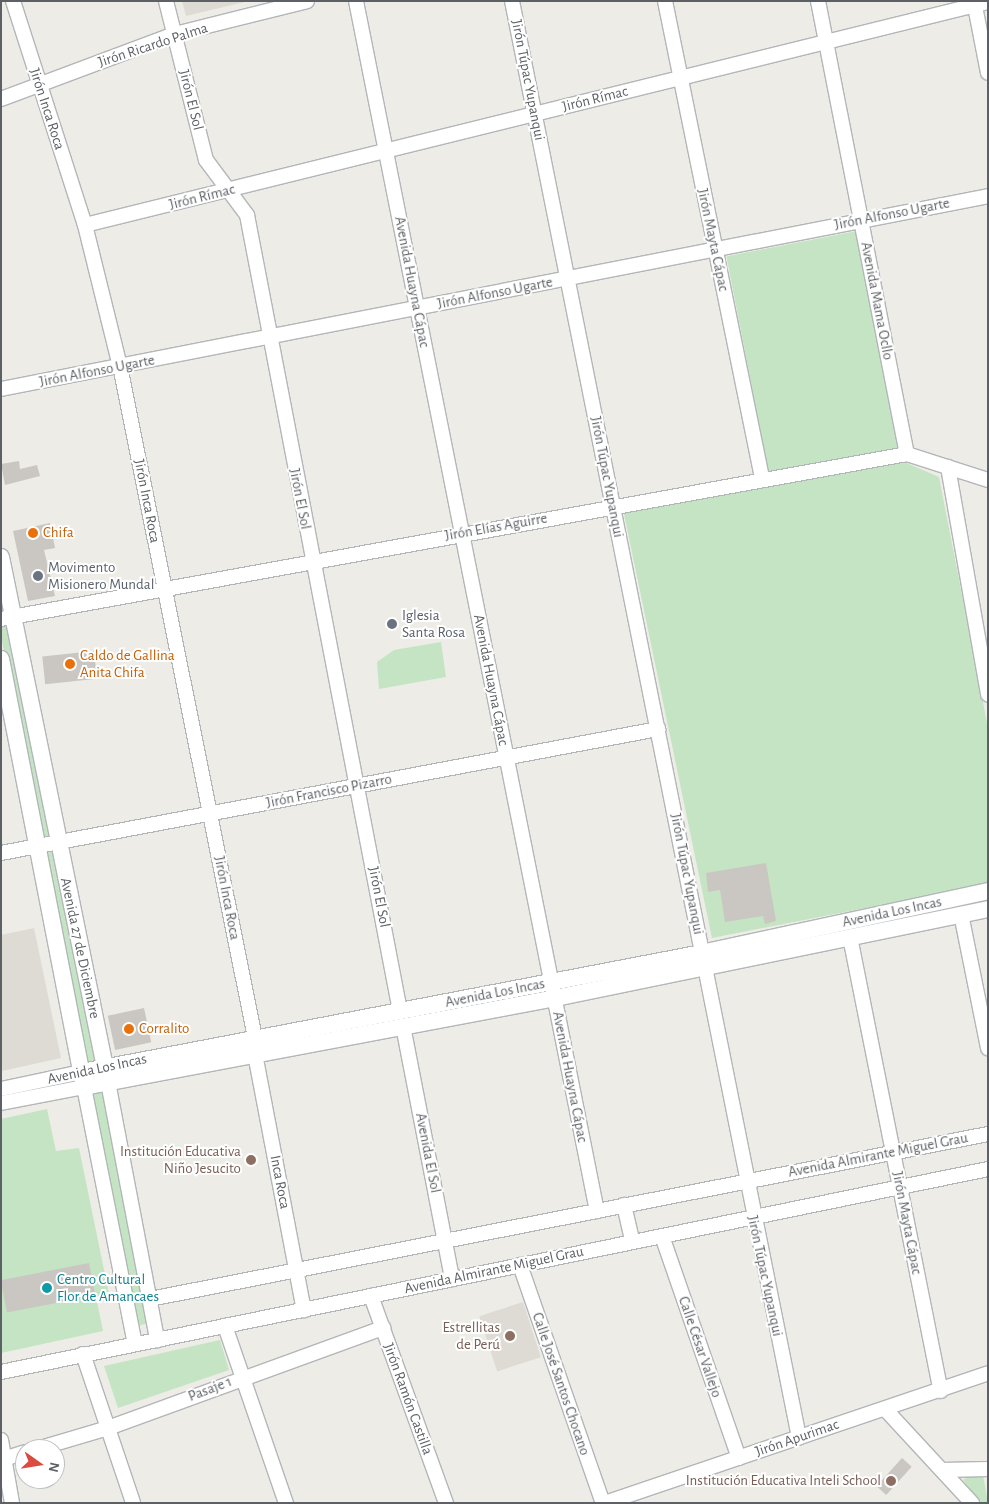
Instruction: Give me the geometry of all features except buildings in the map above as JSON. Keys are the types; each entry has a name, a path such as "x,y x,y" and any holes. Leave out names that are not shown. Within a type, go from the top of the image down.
{"street":[{"name":"Jirón Inca Roca","path":"13,1 38,85 85,226 120,366 254,1038"},
{"name":"Jirón El Sol","path":"166,1 206,160 247,215 268,337 311,560 358,786 402,1019"},
{"name":"Jirón Ricardo Palma","path":"1,99 175,34 307,1"},
{"name":"Avenida Huayna Cápac","path":"356,1 597,1211"},
{"name":"Jirón Túpac Yupanqui","path":"512,1 704,960 752,1218 799,1438"},
{"name":"Jirón Mayta Cápac","path":"665,1 762,478"},
{"name":"Avenida Mama Ocllo","path":"818,1 907,454"},
{"name":"Jirón Rímac","path":"85,226 979,3"},
{"path":"979,3 988,73"},
{"name":"Jirón Alfonso Ugarte","path":"1,389 988,196"},
{"name":"Jirón Elías Aguirre","path":"7,617 762,478 907,454 988,480"},
{"path":"948,467 988,695"},
{"name":"Avenida 27 de Diciembre","path":"1,557 7,617 58,842 107,1074 158,1340"},
{"name":"Avenida 27 de Diciembre","path":"1,659 135,1344"},
{"name":"Jirón Francisco Pizarro","path":"1,853 658,729"},
{"name":"Avenida Los Incas","path":"704,960 988,891"},
{"name":"Avenida Los Incas","path":"107,1074 255,1054 402,1019 704,960 850,937 988,909"},
{"path":"961,914 988,1048"},
{"name":"Jirón Mayta Cápac","path":"850,937 941,1392"},
{"name":"Avenida Los Incas","path":"1,1103 83,1079 254,1038 402,1019"},
{"name":"Avenida El Sol","path":"402,1019 452,1279"},
{"name":"Inca Roca","path":"255,1054 304,1310"},
{"name":"Avenida Los Incas","path":"1,1089 83,1079"},
{"name":"Avenida Almirante Miguel Grau","path":"150,1299 988,1134"},
{"name":"Avenida Almirante Miguel Grau","path":"1,1372 632,1241 988,1170"},
{"path":"624,1205 632,1241"},
{"name":"Calle César Vallejo","path":"662,1236 739,1458"},
{"name":"Calle José Santos Chocano","path":"520,1265 604,1503"},
{"name":"Jirón Ramón Castilla","path":"371,1296 446,1503"},
{"path":"225,1326 286,1503"},
{"name":"Pasaje 1","path":"65,1441 108,1428 242,1377 383,1328"},
{"path":"83,1354 133,1503"},
{"name":"Jirón Apurimac","path":"604,1503 884,1409 941,1392 988,1373"},
{"path":"884,1409 972,1503"},
{"path":"1,1440 12,1503"},
{"path":"4,1458 15,1455"},
{"path":"942,1470 988,1469"}],"shaded area":[{"path":"182,1 249,1 186,16"},
{"path":"34,928 61,1058 2,1071 1,935"},
{"name":"Estrellitas de Perú","path":"523,1302 541,1357 497,1371 479,1316"}],"green space":[{"path":"857,231 900,450 769,475 726,256"},
{"path":"904,462 939,477 988,728 988,884 712,938 623,509"},
{"path":"10,622 53,840 42,842 1,636 1,623"},
{"path":"441,642 446,677 379,689 377,662 394,650"},
{"path":"54,847 96,1065 86,1067 43,849"},
{"path":"105,1089 149,1323 137,1326 91,1092"},
{"path":"47,1109 56,1151 79,1148 109,1294 96,1297 103,1331 1,1353 1,1119"},
{"path":"220,1340 229,1370 118,1408 104,1366"},
{"path":"976,1471 983,1475 988,1503 980,1503 963,1480"}],"place":[{"name":"Chifa","path":"33,533"},
{"name":"Movimento Misionero Mundal","path":"38,576"},
{"name":"Iglesia Santa Rosa","path":"392,624"},
{"name":"Caldo de Gallina Anita Chifa","path":"70,664"},
{"name":"Corralito","path":"129,1029"},
{"name":"Institución Educativa Niño Jesucito","path":"251,1160"},
{"name":"Centro Cultural Flor de Amancaes","path":"47,1288"},
{"name":"Estrellitas de Perú","path":"510,1336"},
{"name":"Institución Educativa Inteli School","path":"891,1481"}]}
